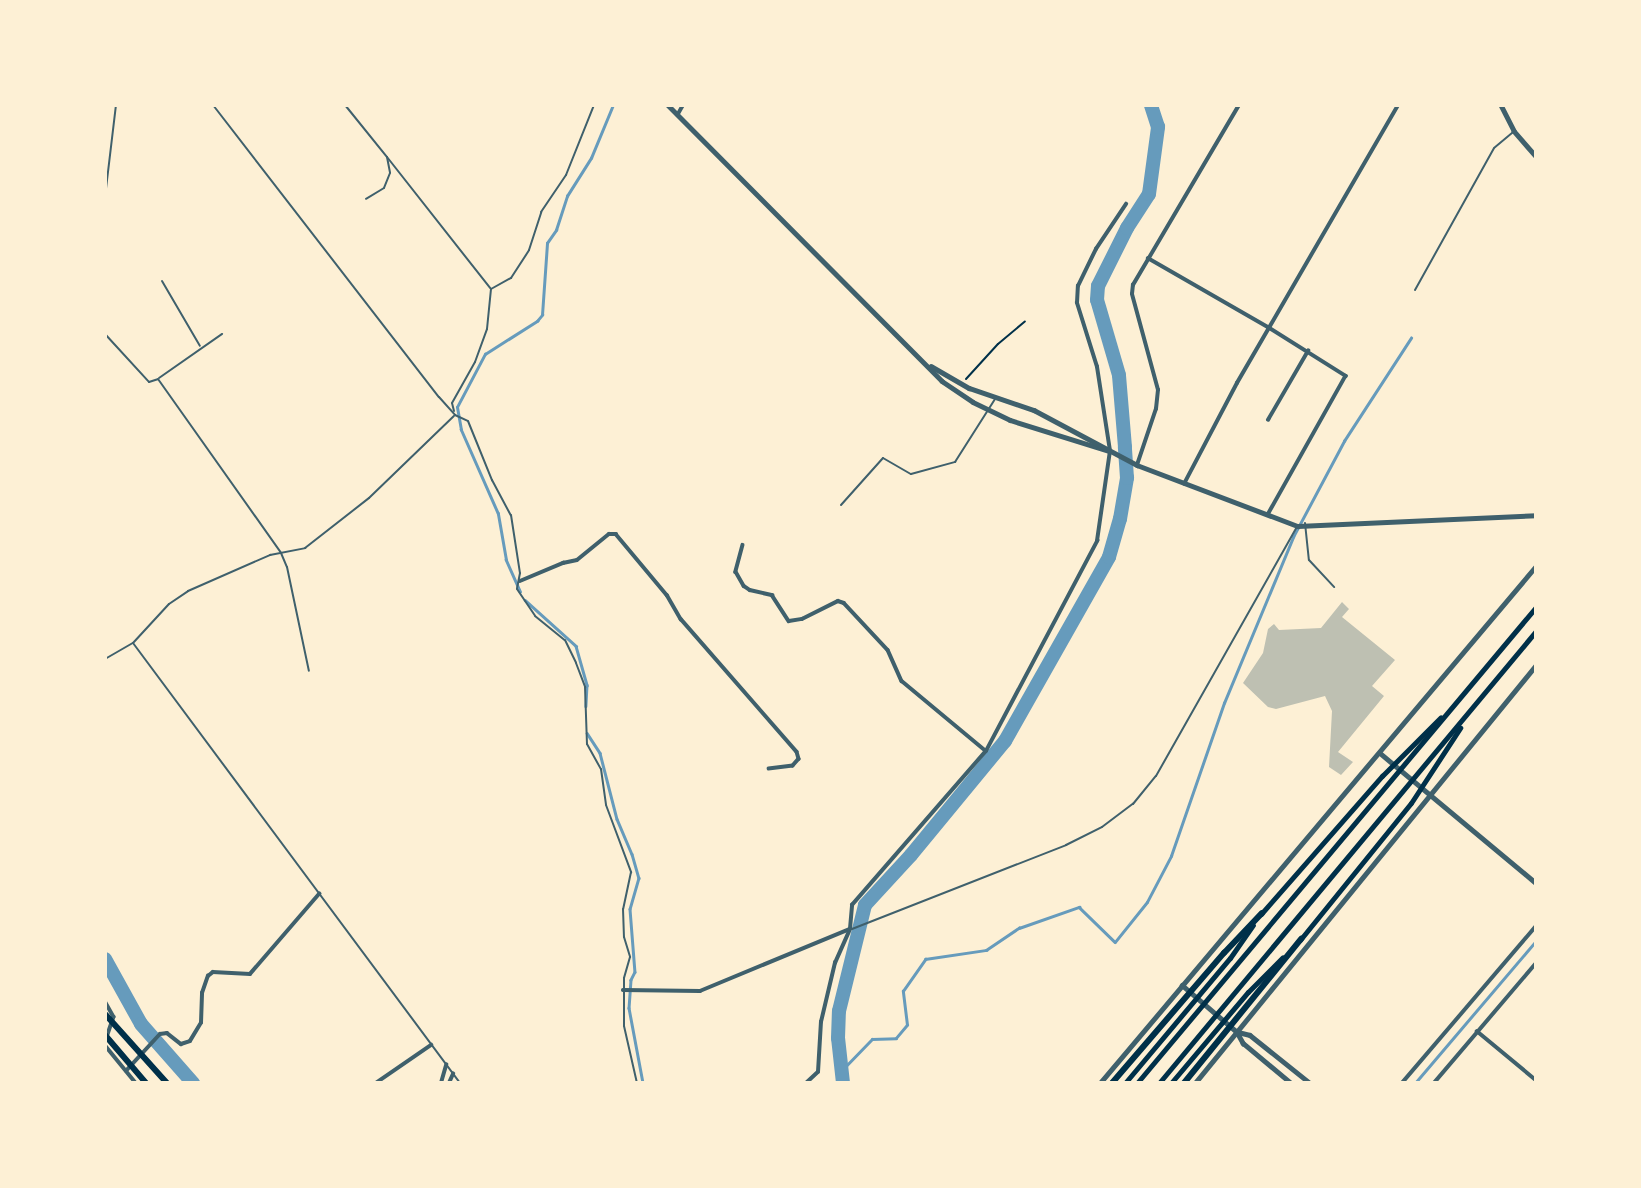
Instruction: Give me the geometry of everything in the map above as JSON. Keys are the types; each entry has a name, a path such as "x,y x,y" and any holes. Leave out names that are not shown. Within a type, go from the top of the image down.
{"highway":[{"path":"1137,1083 1536,607"},
{"path":"1159,1083 1536,631"},
{"path":"1112,1083 1382,776 1467,691"},
{"path":"1184,1083 1411,803 1476,704"},
{"path":"1125,1083 1230,958 1262,913"},
{"path":"1171,1083 1248,992 1301,939"},
{"path":"105,1014 167,1083"},
{"path":"105,1036 146,1083"}],"street":[{"path":"668,105 957,392 1029,428 1110,451"},
{"path":"678,114 683,105"},
{"path":"1138,465 1156,409 1158,390 1132,293 1133,285 1239,105"},
{"path":"1184,485 1268,327 1398,105"},
{"path":"1501,105 1514,131 1536,156"},
{"path":"806,1083 818,1072 821,1023 835,963 850,929 852,905 986,751 1097,541 1110,451 1097,367 1077,303 1078,286 1096,249 1126,204"},
{"path":"1148,258 1268,327 1346,376 1267,516"},
{"path":"1268,420 1308,351"},
{"path":"931,366 961,384 1034,410 1138,465 1184,485 1298,526 1305,523 1536,515"},
{"path":"520,581 563,562 577,560 609,534 616,534 667,595 681,619 797,752 799,760 793,766 769,769"},
{"path":"743,545 736,572 744,586 772,595 789,621 803,618 838,601 844,603 888,650 902,681 986,751"},
{"path":"1100,1083 1536,566"},
{"path":"1195,1083 1536,665"},
{"path":"1380,753 1536,883"},
{"path":"126,1071 160,1034 167,1033 181,1044 190,1041 201,1023 202,993 208,976 213,972 250,974 318,894"},
{"path":"1402,1083 1536,926"},
{"path":"623,990 700,991 850,929"},
{"path":"1434,1083 1536,962"},
{"path":"1182,985 1237,1032 1243,1043 1291,1083"},
{"path":"105,1001 114,1017 113,1027 105,1036"},
{"path":"1477,1031 1536,1080"},
{"path":"1237,1032 1250,1035 1310,1083"},
{"path":"105,1045 136,1083"},
{"path":"376,1083 431,1045"},
{"path":"441,1083 446,1065"},
{"path":"449,1083 453,1074"}],"lane":[{"path":"105,197 117,105"},
{"path":"213,105 288,205 455,415 468,421 492,480 511,515 520,581 517,589 535,616 565,640 585,687 587,744 601,769 606,805 631,872 623,909 624,937 630,957 623,990 624,1026 637,1083"},
{"path":"345,105 491,289 487,329 475,362 452,403 455,415"},
{"path":"491,289 511,278 525,257 541,212 566,175 594,105"},
{"path":"1415,290 1494,148 1514,131"},
{"path":"366,199 384,188 390,173 387,157"},
{"path":"162,281 200,347"},
{"path":"105,334 149,382 158,379 222,334"},
{"path":"158,379 281,553 287,567 309,671"},
{"path":"841,505 883,458 911,474 955,462 997,396"},
{"path":"105,659 133,643 169,604 188,591 243,564 305,548 355,510 455,415"},
{"path":"1305,523 1309,560 1334,587"},
{"path":"850,929 1066,845 1102,827 1133,804 1156,776 1298,526"},
{"path":"133,643 460,1083"}],"path":[{"path":"961,384 998,344 1025,321"}],"building":[{"path":"1342,602 1349,609 1342,617 1395,660 1372,686 1384,696 1338,752 1353,762 1341,775 1329,767 1332,711 1325,696 1276,709 1268,707 1243,683 1263,653 1268,629 1274,624 1279,630 1321,628"}],"waterway":[{"path":"520,592 506,560 498,514 461,430 457,407 485,354 537,321 542,315 547,243 556,230 567,196 591,158 613,105"},
{"path":"843,1083 838,1038 839,1011 865,905 911,855 1005,741 1109,557 1120,519 1127,478 1119,375 1097,300 1098,286 1127,228 1149,194 1158,127 1151,105"},
{"path":"842,1070 872,1039 896,1038 907,1025 903,991 925,959 986,950 1019,928 1079,907 1115,942 1147,902 1171,856 1224,703 1293,537 1344,441 1411,338"},
{"path":"525,600 576,646 587,685 586,706"},
{"path":"587,733 600,753 617,819 639,878 630,909 635,972 631,980 629,1008 643,1083"},
{"path":"1415,1083 1536,941"},
{"path":"105,959 141,1024 193,1083"}]}
